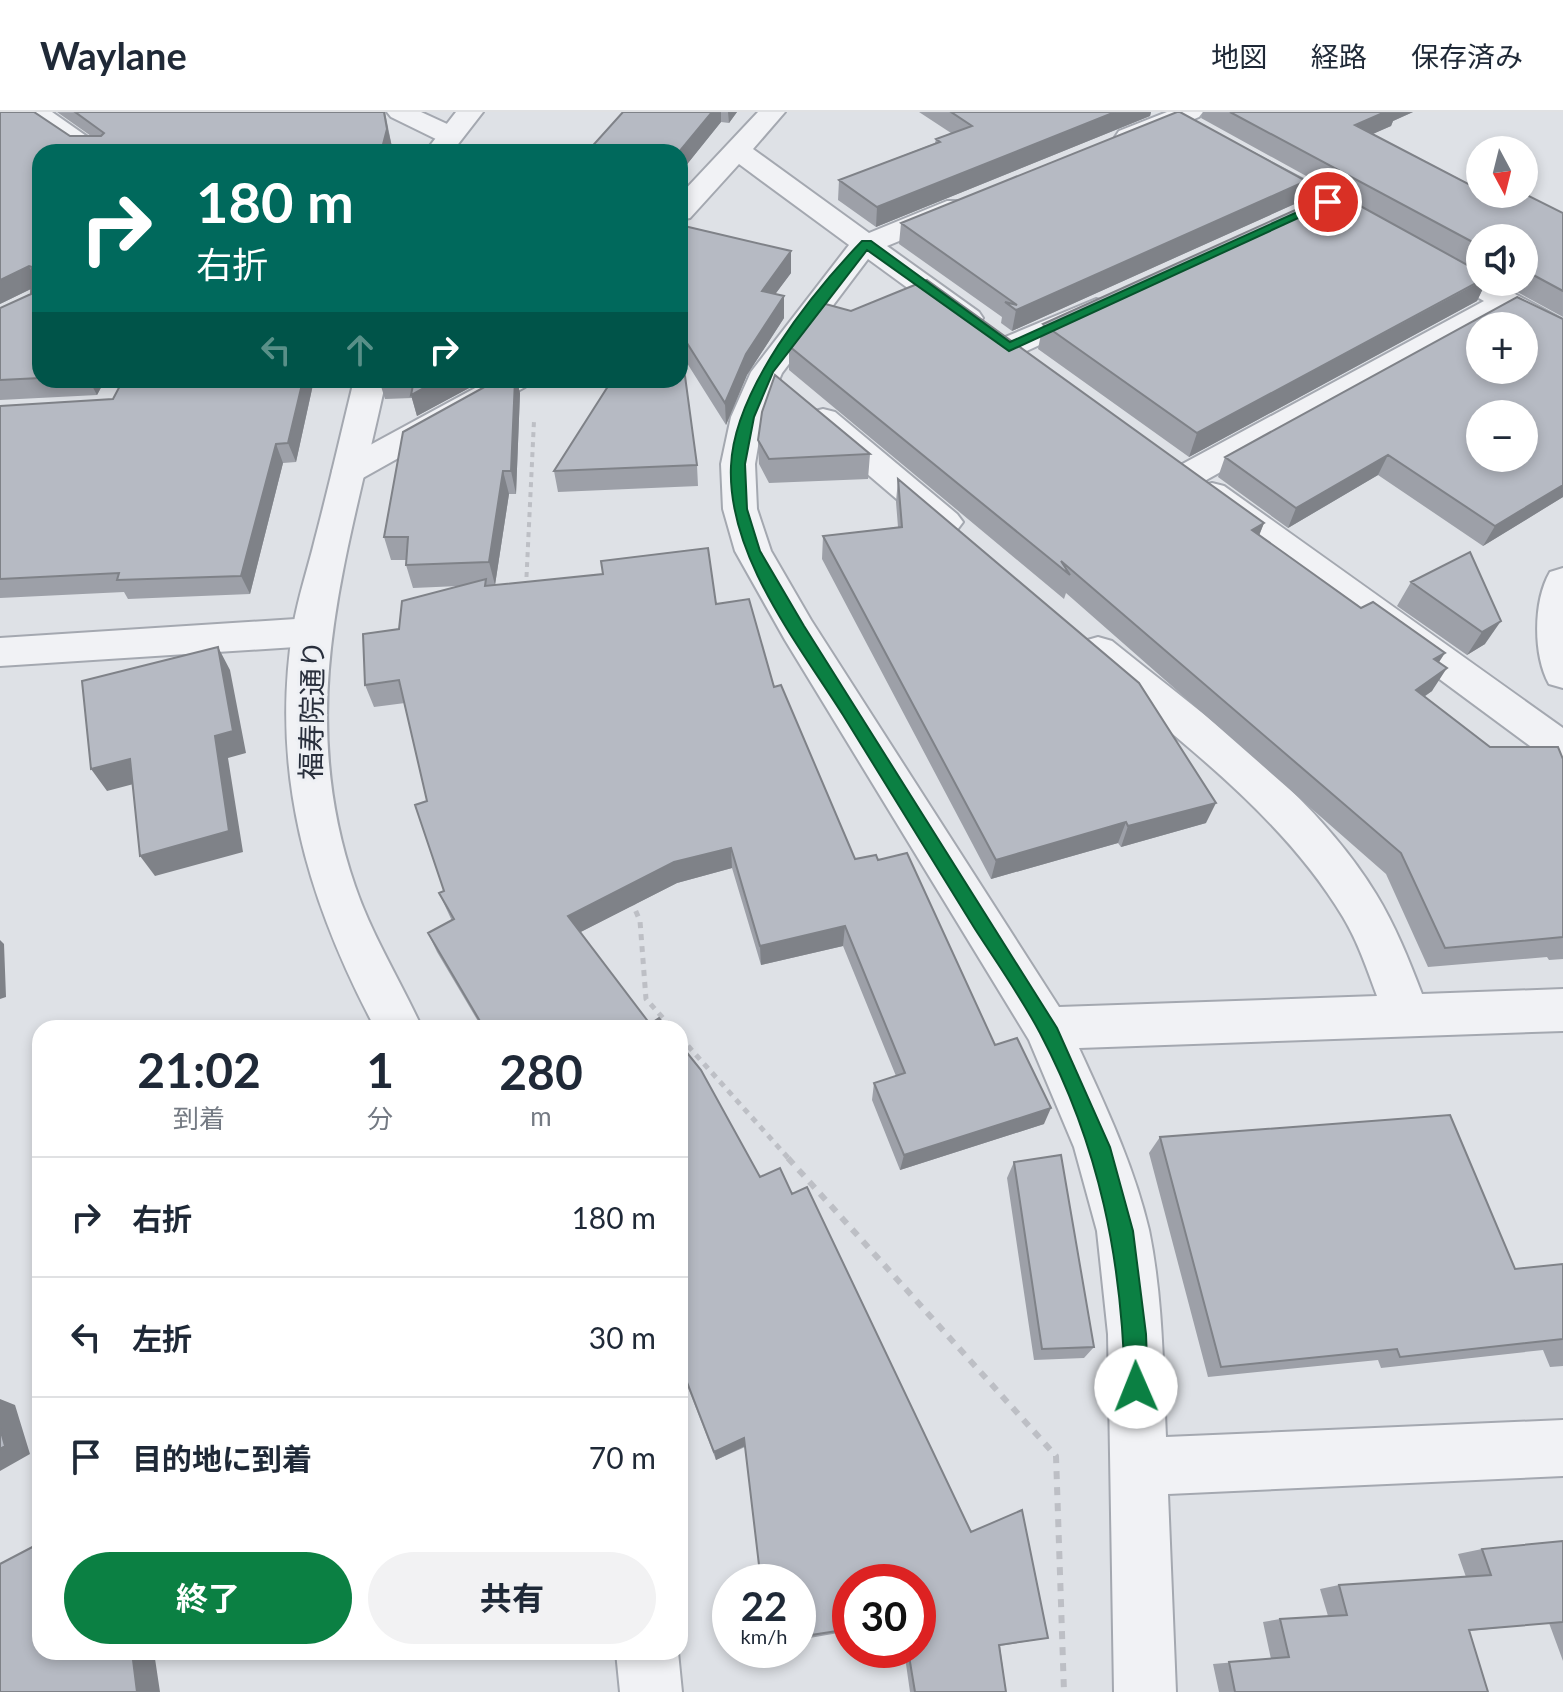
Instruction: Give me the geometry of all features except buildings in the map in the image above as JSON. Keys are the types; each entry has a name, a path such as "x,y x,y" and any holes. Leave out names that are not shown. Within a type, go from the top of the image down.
{"street":[{"path":"34,112 84,144"},
{"path":"400,112 443,144 470,112"},
{"path":"688,203 772,112"},
{"path":"1101,148 1183,119"},
{"path":"1230,149 1563,333"},
{"path":"737,150 1022,357 1125,295"},
{"path":"984,196 866,244 845,266 767,372 747,417 738,464 740,509 753,551 798,630 1047,1028 1099,1147 1123,1231 1135,1334 1145,1692"},
{"path":"1299,216 1328,202"},
{"path":"1506,301 1174,467 1563,749"},
{"path":"767,372 972,545"},
{"name":"福寿院通り","path":"368,388 311,632 304,738 310,802 327,873 365,968 394,1020"},
{"path":"349,471 499,388"},
{"path":"1563,581 1556,628 1563,674"},
{"path":"1069,626 1237,768 1300,832 1352,892 1379,943 1407,1015"},
{"path":"0,652 311,632"},
{"path":"1047,1028 1563,1010"},
{"path":"1139,1467 1563,1448"},
{"path":"648,1660 651,1692"}],"path":[{"path":"526,593 535,408"},
{"path":"628,892 640,921 646,999 665,1020"},
{"path":"688,1046 1056,1456 1064,1692"}],"route":[{"path":"1136,1387 1135,1334 1123,1231 1099,1147 1047,1028 798,630 753,551 740,509 738,464 747,417 767,372 845,266 866,244 1009,347 1328,202"}]}
